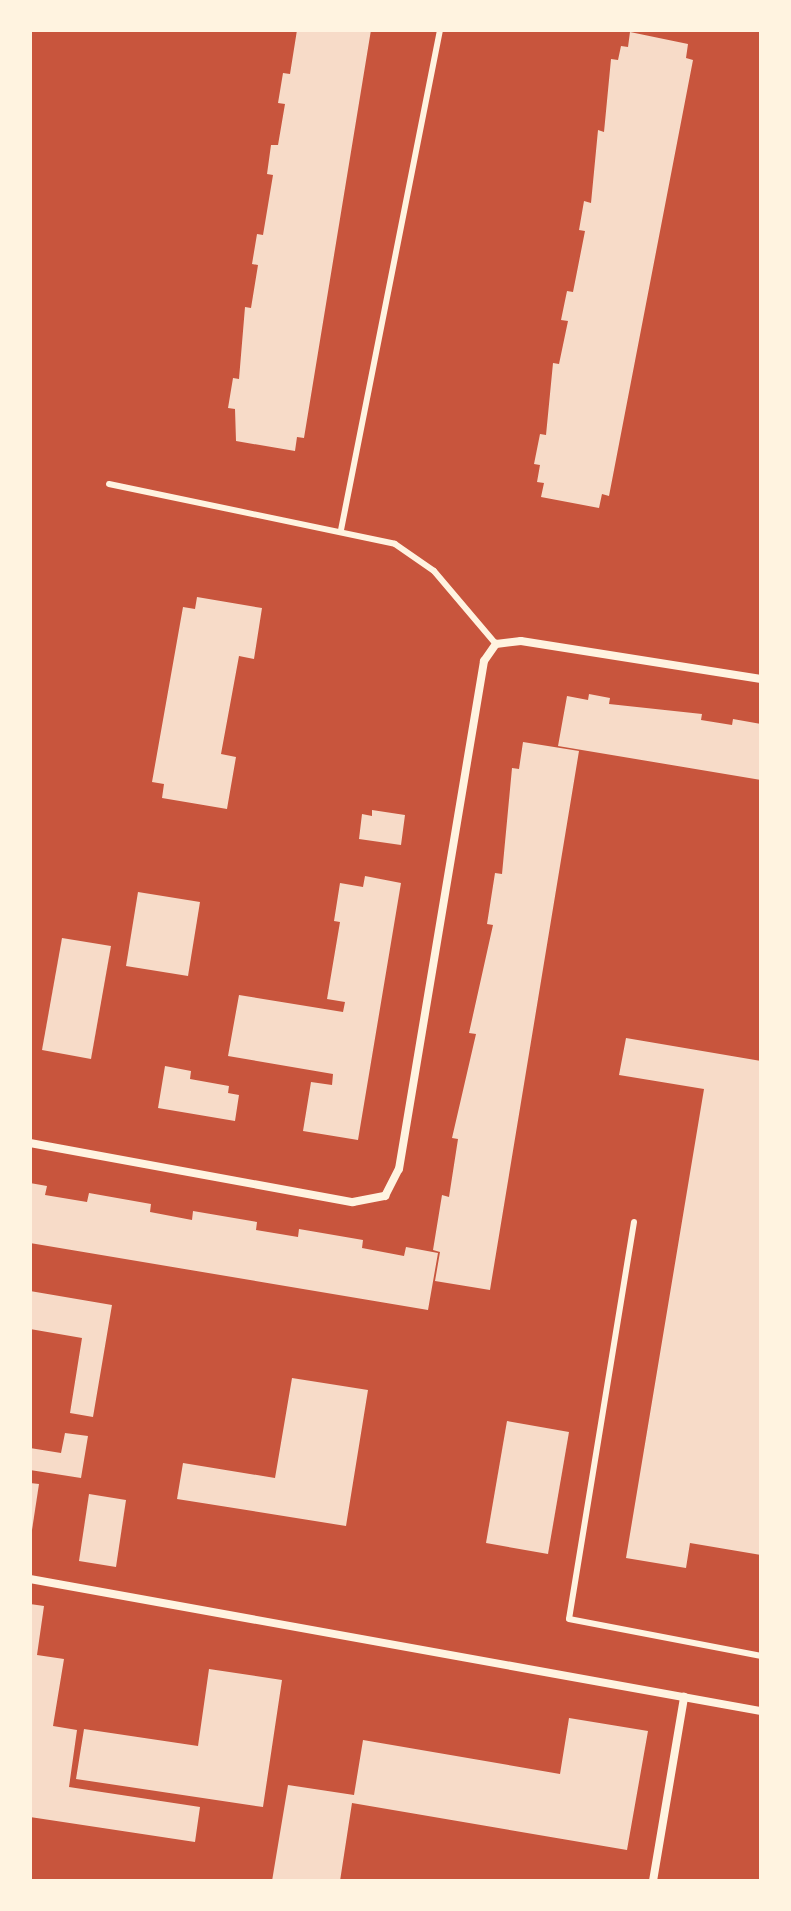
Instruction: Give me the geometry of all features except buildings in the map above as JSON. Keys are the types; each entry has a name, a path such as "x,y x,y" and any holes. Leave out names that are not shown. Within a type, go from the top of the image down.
{"street":[{"path":"30,1143 353,1202 385,1196 399,1169 484,661 496,644 521,641 761,679"},
{"path":"30,1579 761,1711"},
{"path":"653,1881 684,1697"}],"lane":[{"path":"341,530 440,30"},
{"path":"109,484 341,530 395,544 434,571 496,644"},
{"path":"634,1222 569,1619 761,1656"}]}
